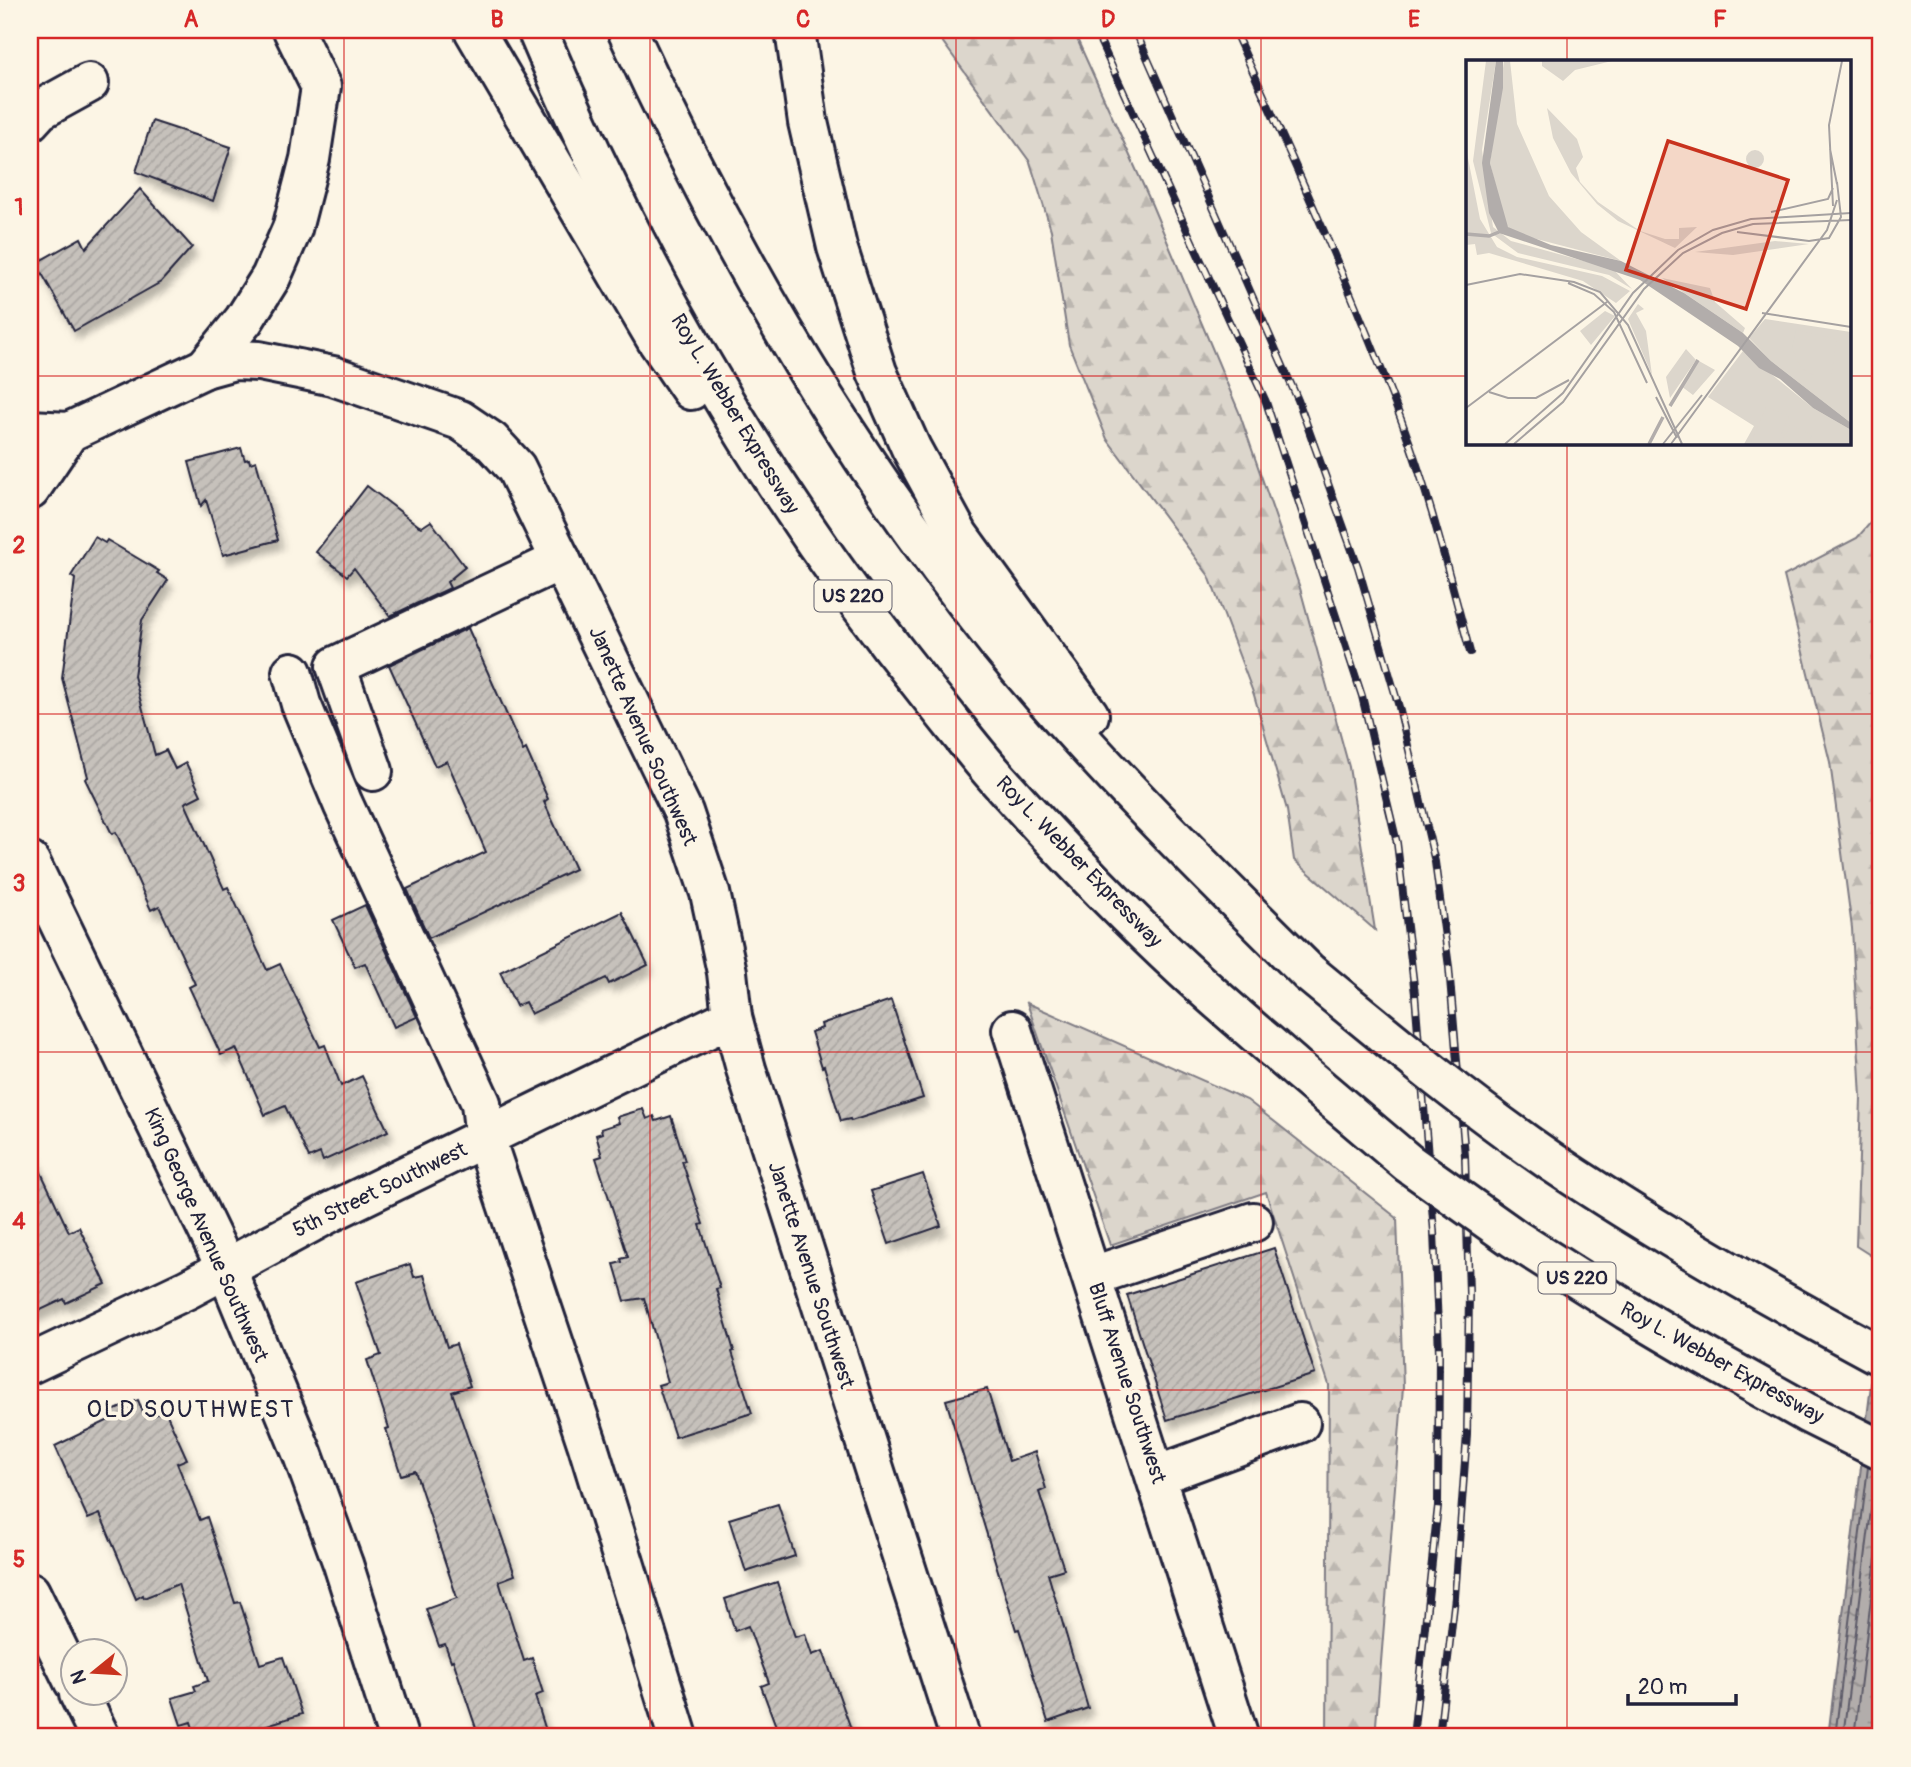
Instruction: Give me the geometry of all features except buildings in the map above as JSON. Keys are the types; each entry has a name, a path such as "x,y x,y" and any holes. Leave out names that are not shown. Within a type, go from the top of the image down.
{"main road":[{"path":"30,430 69,432 205,368 244,320 271,277 292,229 310,159 321,87 293,30"},
{"path":"474,30 656,339 726,440 827,561"},
{"name":"Roy L. Webber Expressway","path":"537,30 618,211 752,449 827,561 908,668 996,776 1089,876 1183,970 1408,1163 1515,1239 1627,1310 1807,1413 1881,1450"},
{"path":"627,30 680,143 748,273 852,444 915,535 999,644 1096,755 1181,846 1309,973 1434,1077 1552,1161 1698,1253 1793,1309 1881,1356"},
{"path":"795,30 808,122 837,247 877,372 911,448 959,536 1049,657 1181,846"},
{"path":"30,121 40,110 89,83"},
{"name":"Janette Avenue Southwest","path":"205,368 234,360 271,363 333,376 460,420 491,441 516,468 683,812 710,892 727,972 732,1017 862,1437 960,1737"},
{"path":"30,490 69,432"},
{"path":"373,771 336,666 561,560"},
{"path":"292,672 301,704 343,804 481,1103 485,1138 587,1443 678,1737"},
{"name":"King George Avenue Southwest","path":"30,862 226,1268 303,1455 343,1564 398,1737"},
{"name":"5th Street Southwest","path":"30,1364 226,1268 331,1212 732,1017"},
{"name":"Bluff Avenue Southwest","path":"1012,1030 1239,1737"},
{"path":"1093,1276 1253,1222"},
{"path":"1156,1476 1300,1423"},
{"path":"30,1592 60,1653"},
{"path":"86,1708 100,1737"}],"green space":[{"path":"934,30 1073,30 1149,198 1239,412 1300,588 1349,767 1375,930 1294,860 1287,810 1254,695 1209,576 1107,439 1069,345 1051,230 1030,162"},
{"path":"1881,511 1881,1262 1856,1246 1861,1098 1852,928 1830,762 1784,576 1857,538"},
{"path":"1027,1003 1247,1100 1397,1218 1403,1387 1375,1737 1327,1737 1329,1385 1266,1192 1110,1245"}],"water":[{"path":"1881,1303 1881,1737 1828,1737"}],"railway":[{"path":"1095,30 1266,402 1362,696 1397,843 1415,994 1434,1232 1439,1352 1438,1506 1413,1737"},
{"path":"1135,30 1298,400 1358,567 1399,707 1435,862 1449,967 1465,1156 1469,1293 1467,1434 1455,1597 1439,1737"},
{"path":"1234,30 1321,224 1402,422 1430,507 1470,652"}],"district":[{"name":"OLD SOUTHWEST","path":"191,1409"}]}
